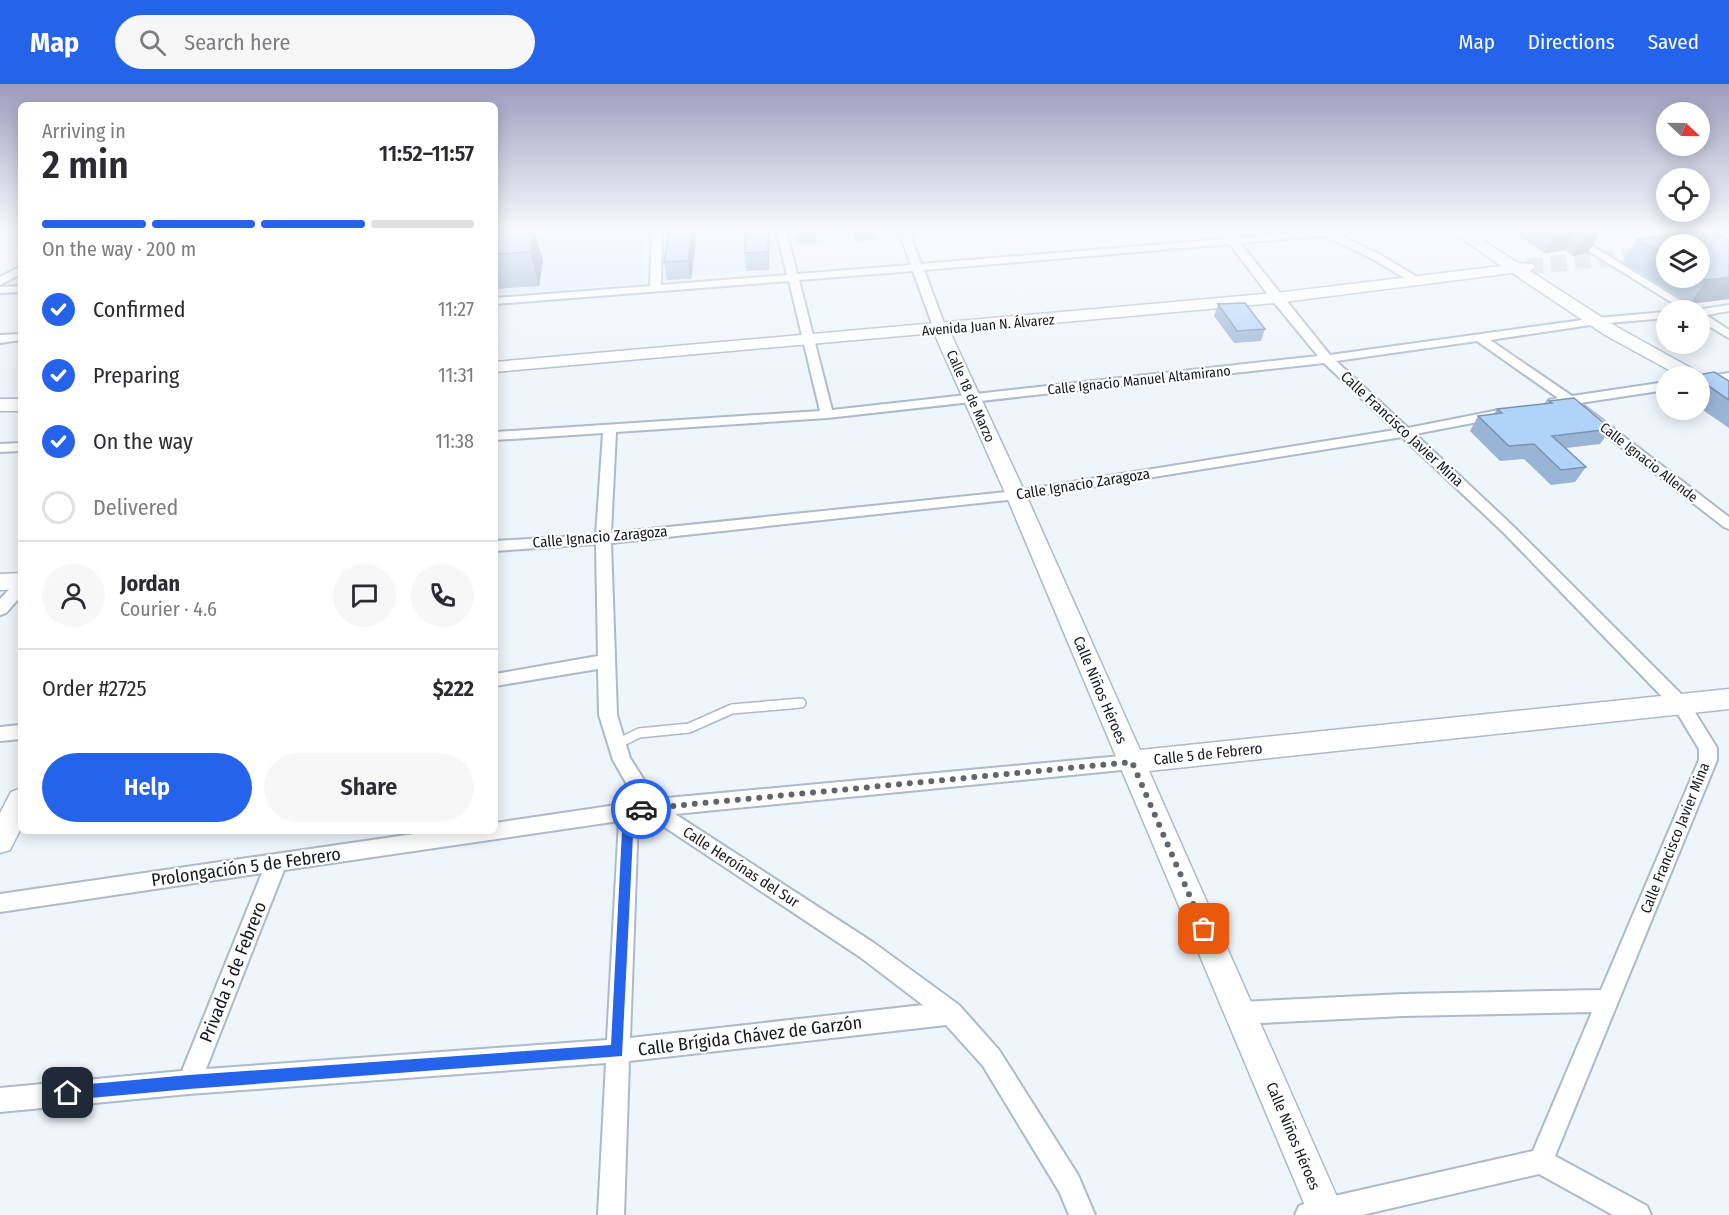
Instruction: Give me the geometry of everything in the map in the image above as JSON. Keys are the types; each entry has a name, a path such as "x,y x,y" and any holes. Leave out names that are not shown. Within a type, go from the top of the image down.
{"street":[{"path":"655,282 655,288"},
{"path":"498,301 741,282"},
{"path":"794,282 827,414"},
{"name":"Calle 18 de Marzo","path":"921,282 940,329 1016,495"},
{"name":"Calle Francisco Javier Mina","path":"1263,282 1327,359 1509,530 1682,706 1708,748 1708,760 1542,1161"},
{"name":"Avenida Juan N. Álvarez","path":"498,367 1276,298 1400,282"},
{"path":"1541,282 1597,321 1675,366"},
{"path":"1645,282 1675,300"},
{"path":"0,290 18,289"},
{"path":"1710,312 1729,308"},
{"name":"Calle Ignacio Manuel Altamirano","path":"498,436 827,414 972,399 1327,359 1597,321 1656,316"},
{"path":"1710,321 1729,335"},
{"path":"0,339 18,337"},
{"name":"Calle Ignacio Allende","path":"1480,338 1569,400 1729,524"},
{"path":"1710,380 1729,377"},
{"path":"1536,407 1656,387"},
{"path":"1710,387 1729,398"},
{"name":"Calle Ignacio Zaragoza","path":"498,546 603,538 1016,495 1406,432 1515,411"},
{"name":"Calle Heroínas del Sur","path":"610,429 603,538 608,715 640,810 867,950 951,1013 991,1058 1069,1184 1082,1215"},
{"path":"0,448 18,447"},
{"name":"Calle Niños Héroes","path":"1016,495 1240,1013 1321,1214"},
{"path":"0,582 18,581"},
{"path":"0,609 18,589"},
{"path":"498,679 606,661"},
{"name":"Calle 5 de Febrero","path":"640,810 1682,706 1729,699"},
{"path":"0,734 18,732"},
{"path":"0,841 18,806"},
{"path":"611,1215 617,1051 640,810"},
{"name":"Prolongación 5 de Febrero","path":"498,830 640,810"},
{"name":"Prolongación 5 de Febrero","path":"0,903 472,834"},
{"name":"Privada 5 de Febrero","path":"189,1082 277,862"},
{"path":"1240,1013 1403,1005 1607,1001"},
{"name":"Calle Brígida Chávez de Garzón","path":"0,1100 189,1082 617,1051 951,1013"},
{"path":"1321,1214 1542,1161 1638,1215"}],"lane":[{"path":"617,744 639,733 689,728 732,709 801,703"}],"shaded area":[{"path":"498,282 643,283 498,294"}],"building":[{"path":"1245,303 1265,329 1237,331 1218,304"},
{"path":"1714,372 1729,381 1729,400 1710,387 1710,373"},
{"path":"1574,398 1611,429 1552,436 1586,467 1561,470 1534,444 1509,446 1478,416 1502,413 1497,409 1552,403 1549,401"}],"way so far":[{"path":"641,809 1132,762 1204,929"}],"route":[{"path":"68,1093 617,1051 629,811 641,809"}]}
